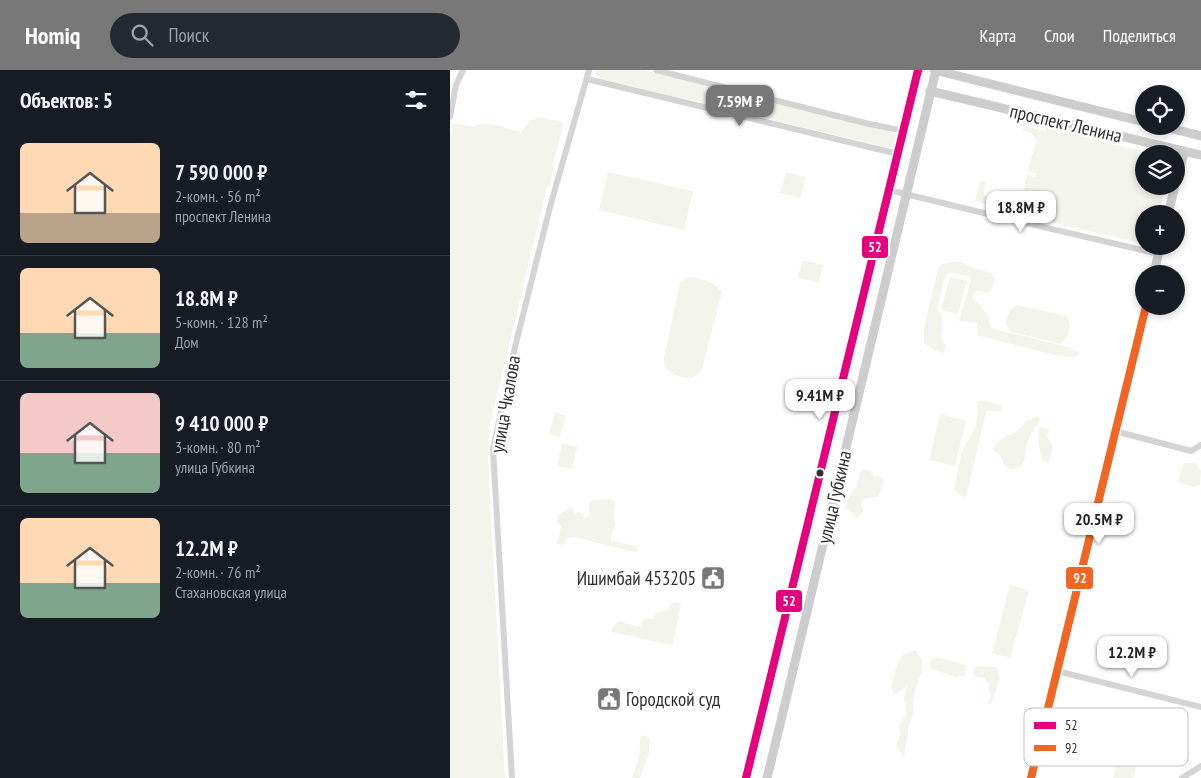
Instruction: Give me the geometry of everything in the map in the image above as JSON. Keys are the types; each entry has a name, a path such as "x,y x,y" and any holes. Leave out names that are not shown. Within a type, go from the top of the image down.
{"main road":[{"name":"улица Губкина","path":"746,778 918,70"},
{"name":"улица Губкина","path":"766,778 790,684 935,70"},
{"name":"проспект Ленина","path":"935,70 1135,120"},
{"name":"проспект Ленина","path":"930,92 1159,145"},
{"path":"1185,132 1201,136"},
{"name":"проспект Ленина","path":"1185,151 1201,155"},
{"path":"1048,708 1144,315"}],"street":[{"path":"450,117 456,85 462,70"},
{"name":"улица Чкалова","path":"512,778 493,449 515,347 550,207 589,70"},
{"path":"656,70 865,123 904,131"},
{"path":"586,79 898,154"},
{"path":"889,190 1135,245"},
{"path":"1115,431 1191,451 1201,444"},
{"path":"1057,671 1201,706"},
{"path":"1182,778 1201,766"}],"shaded area":[{"path":"595,70 644,70 891,132 896,134 896,142 893,147 885,147 601,79 596,75"},
{"path":"541,117 563,122 550,186 547,188 489,428 488,461 505,778 450,778 450,138 453,123 472,127 489,124 521,132 531,120"},
{"path":"1024,126 1045,131 1047,128 1135,150 1135,195 1163,195 1161,205 1135,205 1135,242 1004,209 1006,203 1016,204 1021,201 1027,175 1035,177 1036,173 1028,171 1036,141 1031,133 1023,131"},
{"path":"608,172 693,191 684,230 599,210"},
{"path":"786,172 806,177 800,198 780,193"},
{"path":"980,181 986,182 985,196 1000,201 999,208 975,201"},
{"path":"802,260 823,265 819,283 798,278"},
{"path":"961,262 973,268 991,273 995,280 991,291 988,293 977,290 972,298 987,314 990,327 1068,347 1079,352 1080,355 1075,357 1054,355 977,335 977,323 959,321 971,280 970,277 950,272 945,276 937,310 942,317 942,341 946,345 944,353 935,351 924,343 924,327 939,265"},
{"path":"694,277 713,283 722,292 702,369 695,376 687,378 670,372 665,366 664,358 680,282"},
{"path":"950,277 967,281 958,314 941,310"},
{"path":"1017,305 1067,316 1070,327 1066,338 1061,344 1012,332 1007,326 1007,317 1010,311"},
{"path":"983,401 1002,406 1002,410 998,412 988,410 986,413 966,497 960,496 954,489 962,451 976,426 978,402"},
{"path":"555,412 566,416 560,437 549,434"},
{"path":"940,414 966,421 955,466 929,460"},
{"path":"1037,416 1040,419 1028,441 1022,466 1010,469 1004,465 1003,460 993,450 997,443 1006,436 1014,433 1027,421"},
{"path":"1041,427 1049,429 1047,436 1050,439 1052,450 1048,464 1041,459 1038,430"},
{"path":"562,443 577,447 572,469 557,466"},
{"path":"1184,463 1195,463 1201,471 1200,485 1194,487 1178,482"},
{"path":"865,469 874,476 879,476 884,480 878,498 864,499 861,504 863,510 861,515 856,517 845,508 849,496 856,487 860,472"},
{"path":"609,499 615,502 614,519 616,524 611,539 636,546 638,549 636,552 575,537 568,538 562,545 557,544 561,527 557,522 559,514 571,507 575,513 579,512 584,518 587,518 589,503 594,500"},
{"path":"1010,585 1029,590 1010,658 992,653"},
{"path":"676,602 681,604 673,644 670,645 612,632 612,628 619,621 641,626 644,620 653,619 657,612 668,610 671,604"},
{"path":"916,650 922,661 922,671 913,701 913,715 908,727 904,756 896,746 900,735 899,725 906,715 904,700 908,685 894,694 891,688 898,661 904,654"},
{"path":"935,657 966,665 965,676 955,677 930,668 930,662"},
{"path":"975,667 996,667 1000,676 993,700 989,705 991,695 988,688 989,684 984,678 976,677 973,673"},
{"path":"642,735 650,740 649,753 640,778 632,778 639,757"},
{"path":"1116,766 1136,766 1133,778 1113,778"}],"transit line":[{"name":"52","path":"746,778 918,70"},
{"name":"92","path":"1048,708 1144,315"},
{"name":"92","path":"1031,778 1034,766"}],"place":[{"name":"Ишимбай 453205","path":"713,578"},
{"name":"Городской суд","path":"609,699"}]}
